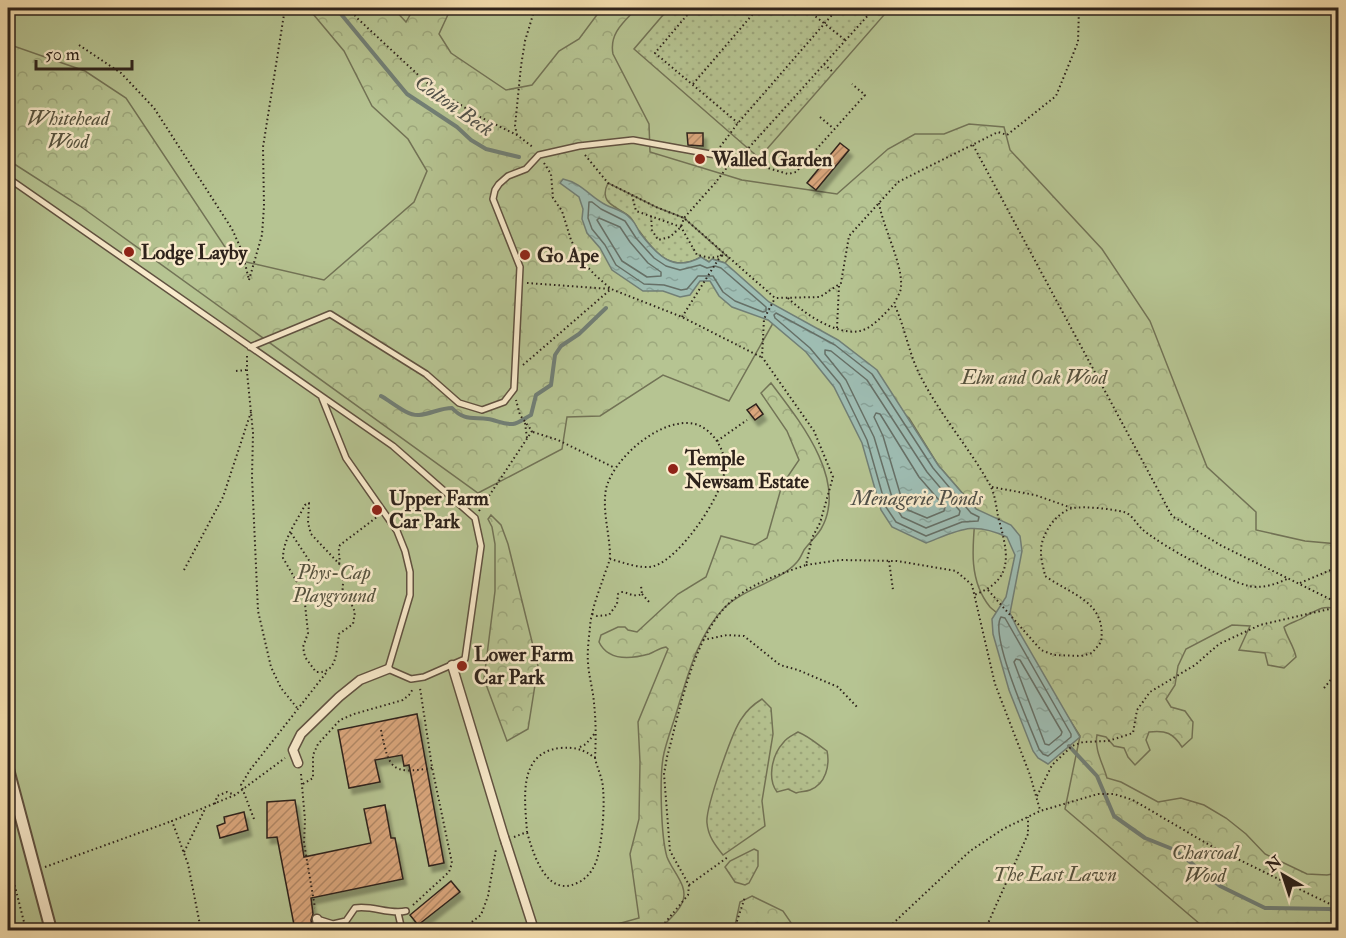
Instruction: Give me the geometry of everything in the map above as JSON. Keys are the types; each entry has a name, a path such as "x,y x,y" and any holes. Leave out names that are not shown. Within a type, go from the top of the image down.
{"street":[{"path":"452,665 534,930"},
{"path":"298,763 293,750 301,734 360,680 388,669"},
{"path":"8,769 51,930"},
{"path":"318,920 320,930"}],"lane":[{"path":"249,347 330,314 426,374 459,403 482,410 504,402 514,388 520,267 493,199 499,184 508,176 525,169 539,155 579,146 633,140 716,155"},
{"path":"8,178 393,446 475,518 481,546 465,659 424,677 411,679 388,669 410,595 410,572 401,541 384,512 346,458 321,398"},
{"path":"318,920 333,924 346,921 355,908 364,906 398,913 406,911"},
{"path":"398,913 402,930"}],"path":[{"path":"79,45 121,73 154,108 232,229 242,251 249,280 262,235 263,147 285,8"},
{"path":"349,8 428,84 478,116 517,135 532,147 551,174 553,198 562,211 571,240 582,260 611,289"},
{"path":"517,135 515,126 520,66 535,8"},
{"path":"693,8 655,53 738,123"},
{"path":"693,84 758,8"},
{"path":"805,8 845,40"},
{"path":"838,8 738,123 722,143 716,155 788,174 796,172 865,95 852,84"},
{"path":"837,328 839,285 849,236 898,182 998,132 1007,135 1056,96 1078,42 1079,8"},
{"path":"651,216 652,230 658,240 670,237 681,227 684,218 734,158 745,152 871,12"},
{"path":"824,64 834,73"},
{"path":"820,117 834,129"},
{"path":"973,145 1172,516 1222,546 1338,605"},
{"path":"579,146 593,167 608,183 684,218 775,298 820,297 839,285"},
{"path":"632,195 636,211 681,227 697,255 718,259"},
{"path":"788,298 800,309 837,328 861,331 875,322 894,304 901,288 898,266 887,236 879,203"},
{"path":"682,317 706,277 724,253"},
{"path":"519,283 611,289 682,317 762,357 814,431 833,477 820,523 812,538 806,565"},
{"path":"515,373 611,289"},
{"path":"762,357 764,319 775,298"},
{"path":"894,304 901,318 914,364 934,403 992,487 1007,560 1002,574 988,590 974,595"},
{"path":"249,347 246,370 250,388 253,434 252,477 258,611 271,667 281,688 298,709"},
{"path":"236,372 246,370"},
{"path":"184,570 223,497 251,412"},
{"path":"520,415 532,431 558,440 615,468"},
{"path":"717,441 747,420"},
{"path":"525,423 527,439"},
{"path":"595,733 586,744 579,748 552,749 539,755 532,763 525,794 527,832 534,859 544,874 555,884 568,886 590,874 597,861 600,844 604,788 595,758 595,733 594,704 588,662 592,614 610,559 604,504 607,486 615,468 648,437 672,424 696,424 708,430 717,441 723,454 725,472 719,491 681,546 667,560 652,567 610,559"},
{"path":"475,518 532,431"},
{"path":"992,487 1035,495 1072,508 1126,512 1143,530 1183,555 1250,586 1274,585 1288,578"},
{"path":"254,819 241,785 250,770 327,671 332,668 339,634 347,630 354,619 354,608 350,601 342,598 344,569 312,534 308,523 309,503 305,505 291,532 283,558 304,594 308,633 303,647 305,657 316,672 327,671"},
{"path":"988,590 1041,650 1054,656 1069,657 1092,653 1101,642 1101,621 1087,601 1045,576 1041,552 1049,524 1072,508"},
{"path":"339,564 339,545 384,512"},
{"path":"291,532 316,571"},
{"path":"659,930 688,895 689,885 670,851 664,774 684,694 703,640 719,615 738,596 775,576 806,565 840,560 890,561 956,572 972,585 995,684 1030,775 1040,811"},
{"path":"890,561 892,590"},
{"path":"1300,584 1338,567"},
{"path":"641,586 642,594 650,603"},
{"path":"592,614 609,615 617,604 618,594 621,592 632,596 642,594"},
{"path":"304,594 342,594"},
{"path":"1036,797 1052,765 1072,746 1083,742 1108,741 1133,733 1137,710 1150,692 1195,665 1219,644 1260,625 1338,605"},
{"path":"703,640 727,635 744,636 780,665 838,687 857,707"},
{"path":"1323,688 1338,671"},
{"path":"406,911 449,872 452,863 432,768 418,678"},
{"path":"318,920 304,843 303,784 313,778 313,754 318,744 340,720 403,700 409,695 418,678"},
{"path":"381,730 391,765 399,770 409,771 432,768"},
{"path":"579,748 595,758"},
{"path":"35,871 172,821 235,795 293,750"},
{"path":"215,804 217,796 227,792 235,795"},
{"path":"886,930 970,851 1003,828 1040,811 1098,794 1114,794 1132,800 1211,846 1338,908"},
{"path":"184,852 205,808"},
{"path":"985,930 1028,834 1028,817"},
{"path":"172,821 188,864 201,930"},
{"path":"461,930 481,915 505,841 527,832"},
{"path":"689,885 728,857"},
{"path":"8,859 26,930"},
{"path":"734,930 745,897"}],"green space":[{"name":"Temple Newsam Estate","path":"8,8 1338,8 1338,930 8,930"},
{"path":"308,8 393,8 406,22 414,8 451,8 439,34 451,53 506,90 532,85 559,51 579,39 602,8 637,8 615,34 612,47 613,54 649,124 650,152 742,180 837,194 888,149 915,134 944,134 969,124 1004,127 1010,150 1102,249 1150,321 1207,467 1256,512 1256,530 1305,541 1338,544 1338,609 1321,608 1284,627 1296,657 1284,668 1268,665 1265,653 1239,650 1250,626 1232,625 1186,649 1178,666 1175,685 1166,699 1171,707 1185,711 1193,722 1192,738 1182,747 1175,738 1168,734 1149,732 1146,740 1150,750 1135,765 1124,748 1114,746 1106,737 1097,735 1098,751 1107,778 1121,782 1158,802 1181,798 1204,805 1226,818 1246,834 1265,854 1307,874 1338,873 1338,930 1207,930 1065,809 1080,736 1005,619 990,607 983,596 978,585 973,560 976,509 938,465 909,418 781,309 729,401 663,375 600,416 567,417 562,449 478,493 80,206 8,160 8,44 85,71 126,98 233,259 324,280 414,202 427,171 408,139 372,106 344,51"},
{"path":"669,8 886,8 884,15 759,158 634,49"},
{"path":"608,183 684,218 729,258 725,263 713,259 709,262 701,257 682,263 666,259 652,248 630,217 607,201 605,190"},
{"path":"771,383 807,433 817,452 825,471 829,491 828,510 821,529 797,562 781,575 741,595 724,608 707,631 694,658 662,763 662,821 665,848 669,862 684,891 680,907 672,918 658,930 596,930 639,918 630,854 639,819 638,722 668,649 661,648 642,656 621,657 608,653 603,648 599,642 601,635 618,627 637,632 678,594 706,577 721,536 755,545 767,538 782,485 799,460 787,431 761,393"},
{"path":"491,515 501,525 508,544 538,666 528,729 507,741 484,679 495,591 495,544 488,519"},
{"path":"762,699 771,708 773,734 762,801 765,826 723,855 712,840 708,828 710,802 720,769 738,725 748,710"},
{"path":"798,732 827,751 826,774 820,783 810,790 796,793 788,789 777,792 772,781 772,767 776,754 784,741"},
{"path":"754,849 758,851 758,866 749,883 745,885 735,882 725,867 730,861"},
{"path":"752,896 783,911 796,930 734,930 740,902"}],"water":[{"name":"Menagerie Ponds","path":"563,179 581,187 600,202 625,214 653,248 666,259 682,263 701,257 709,262 712,259 725,263 769,302 838,340 877,370 938,465 976,509 1011,525 1020,536 1022,551 1010,613 1080,737 1048,764 1038,758 1033,751 1009,690 993,634 992,619 1006,597 1015,555 1007,537 975,528 957,531 926,543 892,527 881,510 862,443 834,387 806,352 768,320 732,307 719,296 710,281 700,281 690,295 680,297 663,291 643,291 612,270 600,248 587,233 582,219 583,209 579,197 560,183"}],"building":[{"path":"687,133 703,133 703,146 688,145"},
{"path":"840,143 849,150 816,190 807,183"},
{"path":"756,404 763,414 755,420 747,410"},
{"path":"417,714 444,863 429,866 409,765 404,766 402,755 375,760 380,782 349,788 338,730"},
{"path":"295,800 304,857 371,843 364,809 385,805 391,838 395,838 403,879 311,898 313,930 295,930 277,837 267,838 267,802"},
{"path":"244,812 248,830 220,838 217,826 225,823 224,817"},
{"path":"451,881 460,892 418,925 410,915"}],"waterway":[{"name":"Colton Beck","path":"336,8 407,94 486,149 519,157"},
{"path":"381,396 414,415 452,408 469,418 510,424 518,423 531,415 536,395 551,385 555,355 561,346 579,334 606,308"},
{"name":"Colton Beck","path":"1069,746 1097,776 1114,816 1145,838 1175,850 1220,886 1265,908 1330,909 1338,915"}],"place":[{"name":"Walled Garden","path":"700,159"},
{"name":"Lodge Layby","path":"129,252"},
{"name":"Go Ape","path":"525,255"},
{"name":"Temple Newsam Estate","path":"673,469"},
{"name":"Upper Farm Car Park","path":"377,510"},
{"name":"Lower Farm Car Park","path":"462,666"}],"park label":[{"name":"Whitehead Wood","path":"68,130"},
{"name":"Elm and Oak Wood","path":"1034,377"},
{"name":"Phys-Cap Playground","path":"334,584"},
{"name":"Charcoal Wood","path":"1205,864"},
{"name":"The East Lawn","path":"1055,874"}]}
